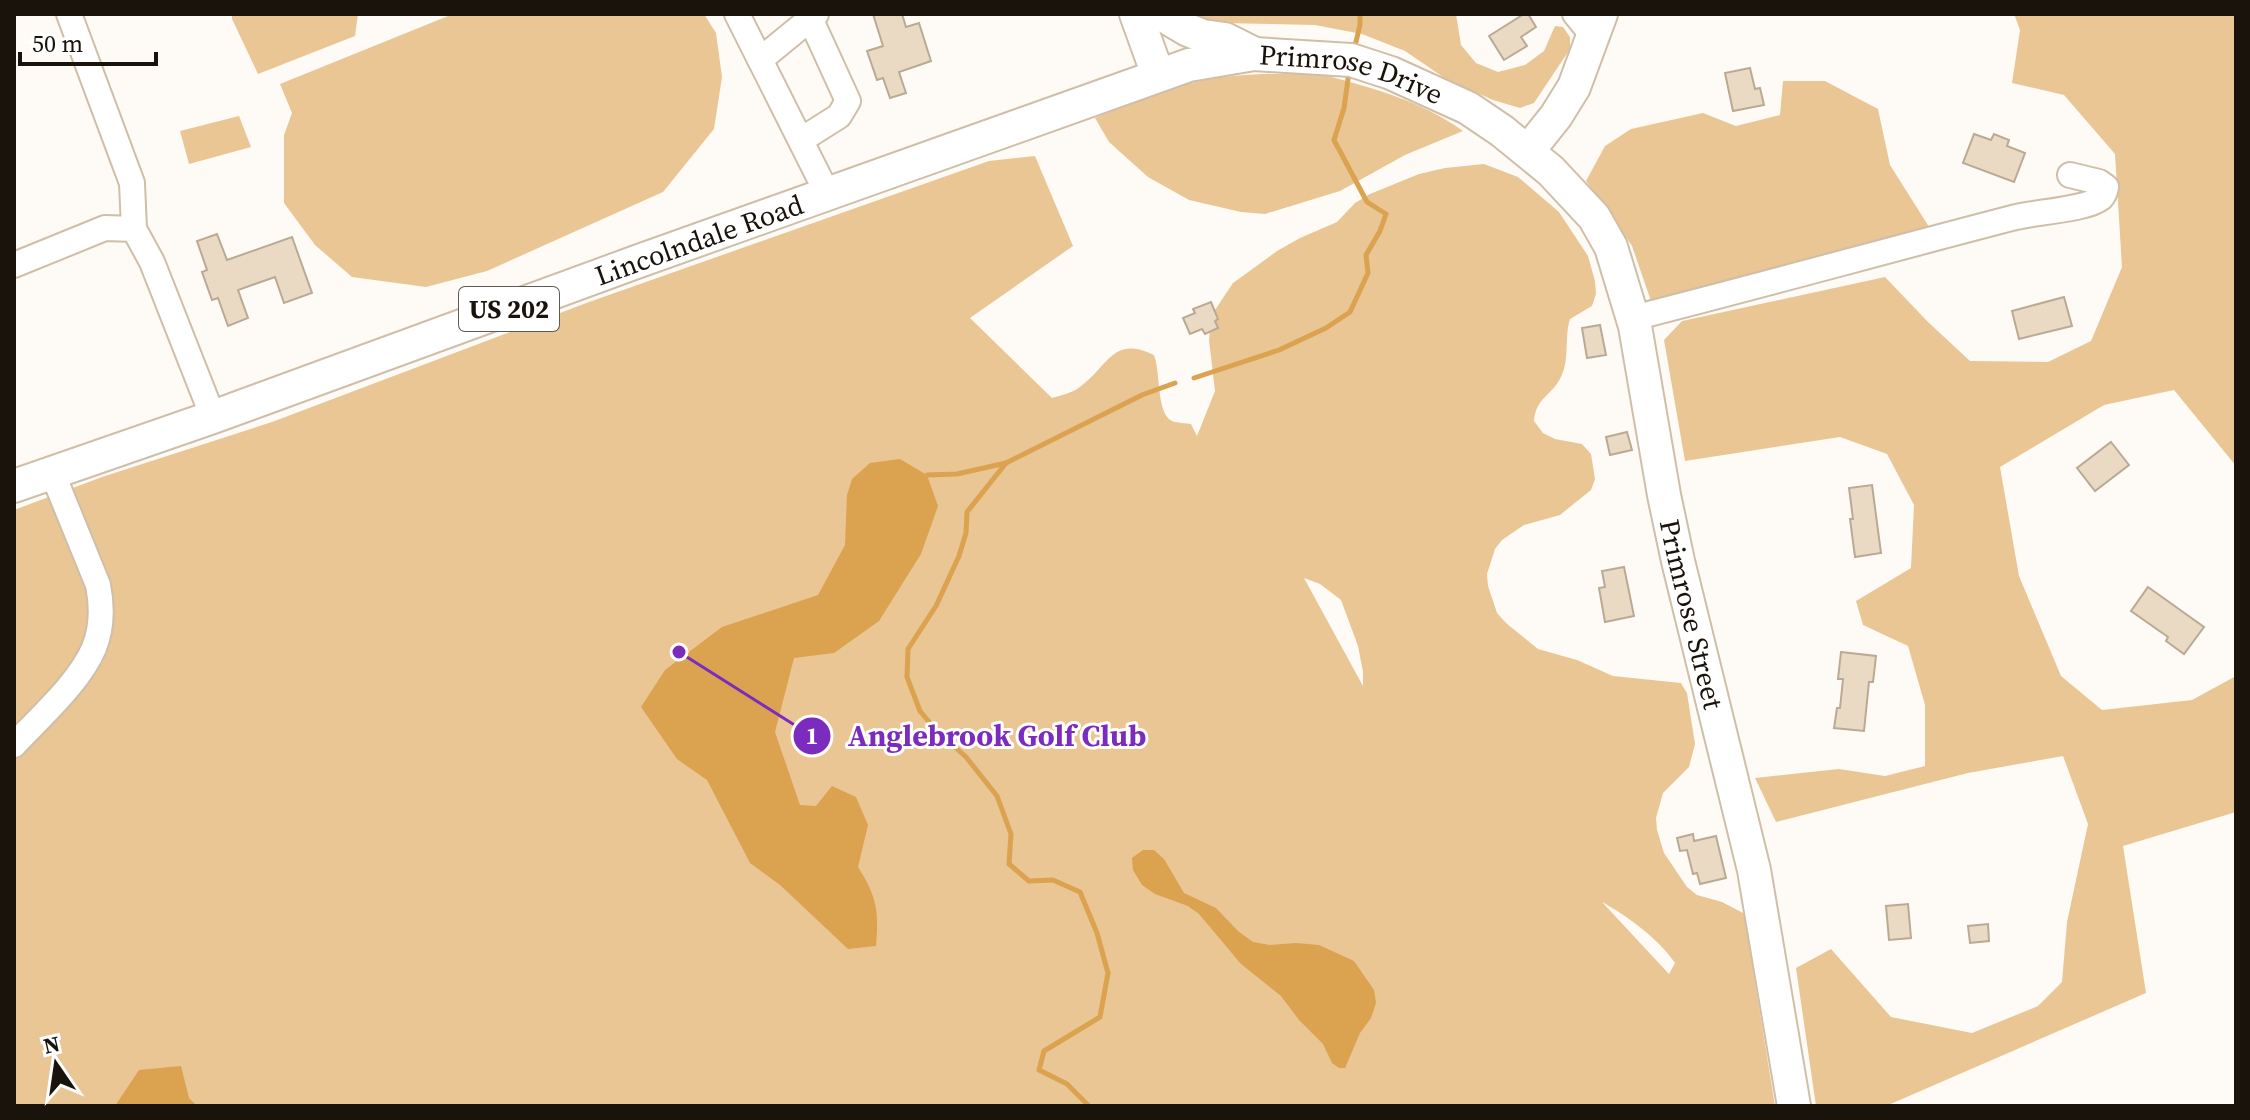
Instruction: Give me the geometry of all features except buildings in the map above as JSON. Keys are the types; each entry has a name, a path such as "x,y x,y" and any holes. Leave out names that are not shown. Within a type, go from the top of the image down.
{"main road":[{"path":"1136,14 1158,75"},
{"path":"1161,14 1188,30 1225,39 1254,54"},
{"path":"1528,151 1574,87 1590,21"},
{"name":"Primrose Drive","path":"1158,75 1189,65 1254,54 1351,60 1391,73 1468,108 1528,151"},
{"name":"Lincolndale Road","path":"14,486 1158,75"},
{"name":"Primrose Street","path":"1528,151 1594,217 1611,247 1633,318 1678,561 1754,870 1794,1106"}],"lane":[{"path":"69,14 132,183 134,229 152,262 213,417"},
{"path":"737,14 828,195"},
{"path":"760,60 813,16 848,101 839,116 801,140"},
{"path":"1633,318 2015,217 2083,205 2100,199 2104,194 2106,187 2099,182 2070,175"},
{"path":"14,265 105,228 134,229"},
{"path":"14,745 81,671 95,646 100,625 98,585 52,472"}],"shaded area":[{"path":"232,14 358,14 355,36 258,74"},
{"path":"453,14 704,14 716,33 722,77 714,129 663,192 487,271 426,287 352,277 315,245 284,203 284,135 292,113 280,84"},
{"path":"1191,14 1456,14 1461,45 1476,63 1498,72 1525,65 1544,51 1555,26 1563,27 1570,37 1570,49 1534,103 1520,108 1493,100 1446,79 1405,51 1362,34 1315,25 1220,23"},
{"path":"2014,14 2236,14 2236,466 2174,390 2104,405 2000,467 2019,576 2061,676 2102,710 2192,700 2236,676 2236,812 2123,846 2146,993 1886,1106 1816,1106 1796,968 1831,949 1891,1017 1972,1033 2038,1006 2062,982 2067,922 2088,824 2063,756 1968,773 1776,822 1755,778 1839,769 1885,776 1925,766 1925,705 1908,646 1863,625 1856,601 1911,568 1914,505 1887,454 1840,437 1685,461 1664,340 1682,321 1885,277 1970,361 2048,362 2091,341 2122,267 2115,154 2064,95 2012,83 2020,30"},
{"path":"1317,73 1411,102 1463,131 1405,155 1340,191 1265,214 1189,200 1148,177 1109,142 1095,118 1159,93 1214,78"},
{"path":"1783,81 1825,81 1878,109 1890,165 1931,230 1651,301 1632,246 1586,181 1605,146 1631,129 1703,113 1736,126 1780,115"},
{"path":"239,116 251,147 189,164 180,131"},
{"path":"1035,156 1073,246 970,318 1052,398 1078,388 1120,350 1129,348 1154,355 1163,410 1174,422 1191,424 1197,436 1215,391 1209,340 1211,316 1233,283 1277,251 1337,222 1355,203 1370,194 1419,174 1445,168 1484,164 1518,177 1559,212 1588,256 1596,294 1592,306 1570,319 1564,370 1538,407 1534,421 1543,433 1555,439 1582,444 1591,454 1595,479 1591,490 1560,515 1524,525 1502,540 1495,549 1487,574 1488,586 1497,613 1538,649 1577,660 1613,676 1681,683 1687,693 1695,744 1689,767 1663,793 1656,818 1657,830 1664,853 1687,887 1697,895 1722,902 1745,914 1775,1106 14,1106 14,510 102,477 272,422 589,302 989,161","holes":["1304,578 1320,584 1341,600 1358,646 1363,686","1602,902 1632,921 1661,946 1675,963 1669,974"]},
{"path":"900,459 927,475 938,506 921,554 879,621 834,653 794,658 775,732 800,805 816,806 832,786 856,797 868,825 858,867 875,905 876,946 848,949 780,885 750,863 707,780 677,759 641,707 665,670 722,627 818,595 845,545 847,495 852,479 870,463"},
{"path":"1143,850 1154,850 1164,859 1184,893 1216,908 1253,942 1319,945 1354,961 1374,990 1376,1003 1345,1068 1332,1063 1323,1044 1281,996 1241,964 1199,914 1142,885 1133,870 1132,858"},
{"path":"181,1066 189,1098 197,1106 115,1106 139,1070"}],"waterway":[{"path":"1354,50 1360,14"},
{"path":"1194,378 1279,350 1326,328 1350,312 1368,273 1366,255 1386,214 1367,202 1334,140 1344,108 1349,72"},
{"path":"927,475 957,474 1006,463 1142,395 1175,383"},
{"path":"1006,463 967,512 966,533 959,556 936,606 908,649 907,677 920,711 966,757 997,796 1011,834 1009,864 1029,881 1053,880 1080,892 1097,933 1108,973 1100,1017 1044,1051 1039,1070 1067,1084 1089,1106"}],"place":[{"name":"Anglebrook Golf Club","path":"679,652"}]}
